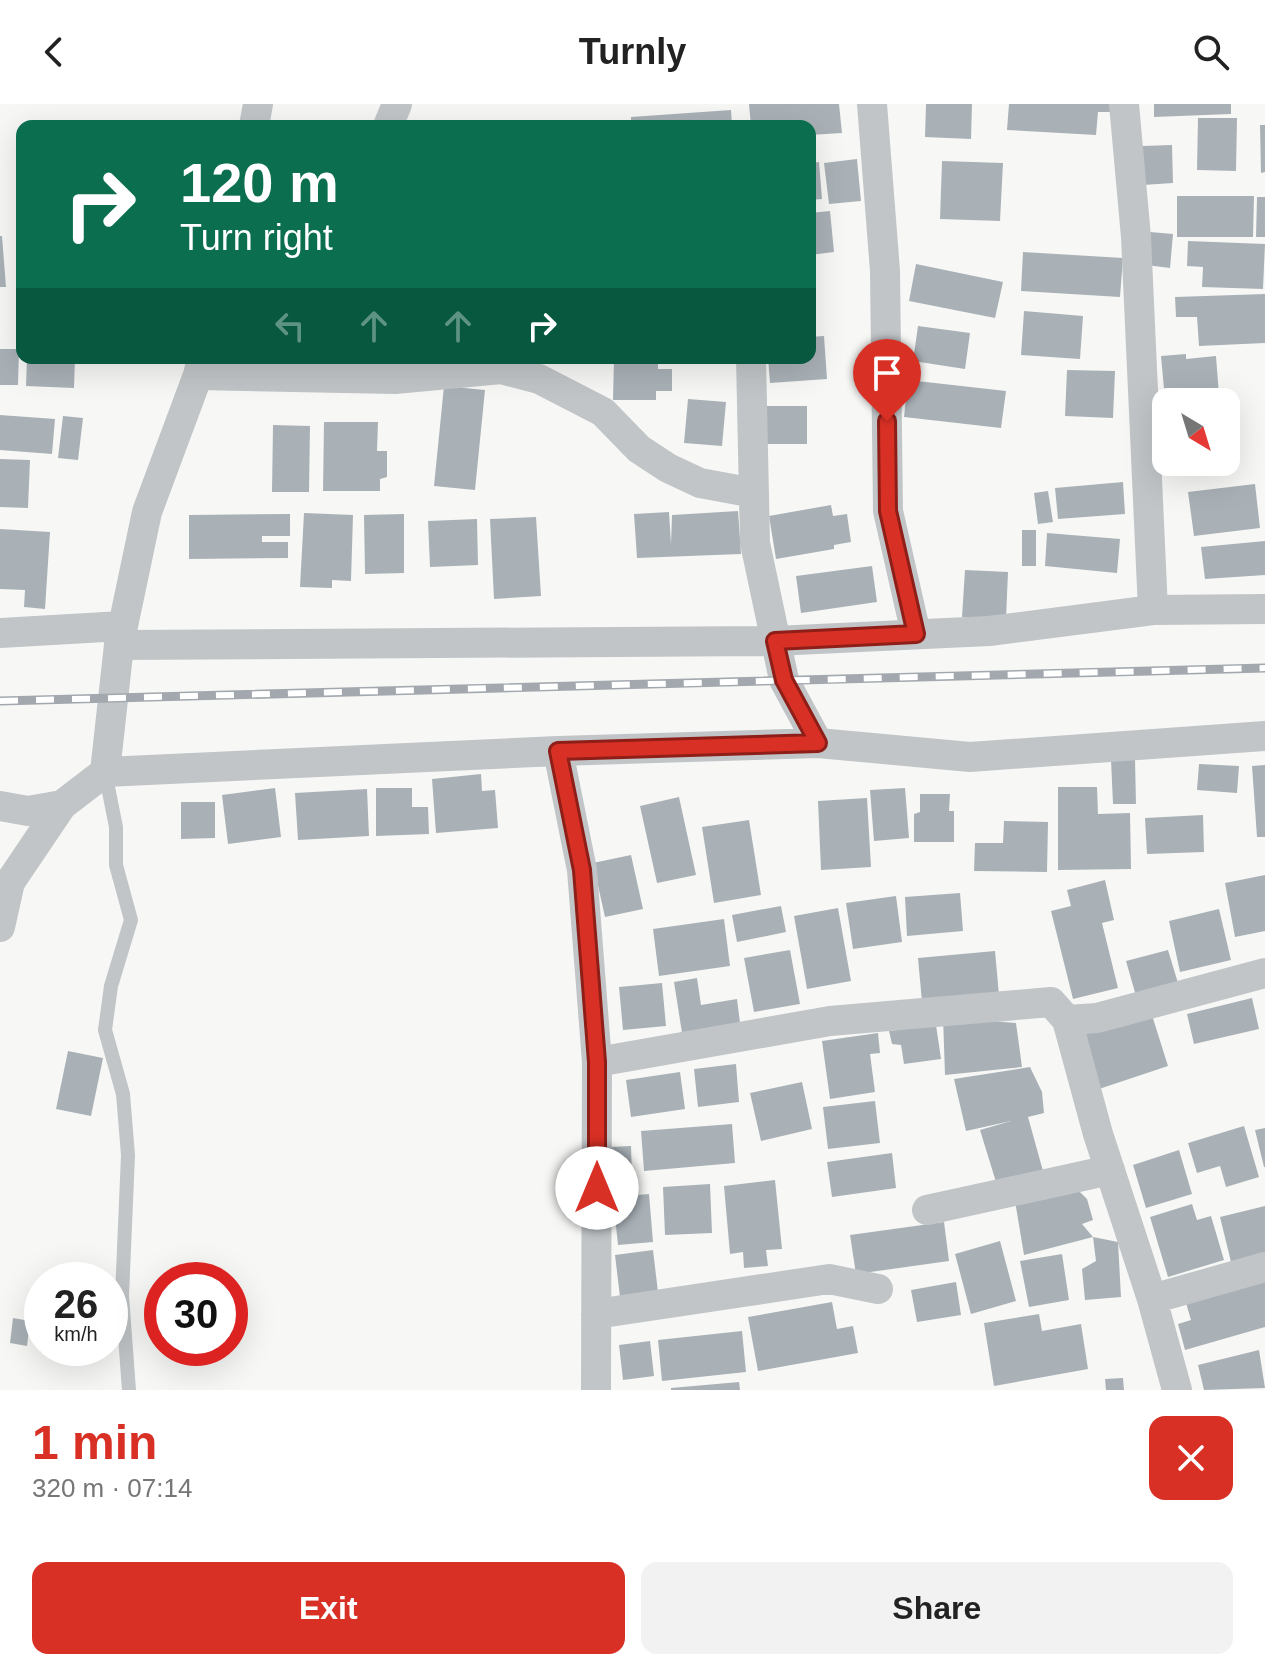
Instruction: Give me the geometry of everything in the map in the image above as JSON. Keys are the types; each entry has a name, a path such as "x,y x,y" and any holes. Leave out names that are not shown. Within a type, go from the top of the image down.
{"street":[{"path":"872,104 885,271 888,511 916,634"},
{"path":"1124,104 1136,237 1153,610"},
{"path":"751,364 755,543 784,680 818,743"},
{"path":"105,772 111,698 121,636 147,512 200,366 501,369 539,379 603,412 639,449 668,468 700,483 754,493"},
{"path":"0,633 775,641 989,631 1153,610 1265,609"},
{"path":"0,927 10,882 62,805 105,772 558,751 818,743 970,757 1265,736"},
{"path":"558,751 582,870 597,1062 596,1390"},
{"path":"0,806 28,811 62,805"},
{"path":"1067,1020 1097,1018 1265,973"},
{"path":"597,1062 830,1021 929,1010 1051,1002 1067,1020 1177,1390"},
{"path":"927,1210 1110,1170"},
{"path":"1152,1299 1265,1267"},
{"path":"596,1314 829,1279 878,1289"}],"lane":[{"path":"105,772 116,827 116,865 131,920 111,986 105,1030 123,1094 128,1155 122,1296 129,1390"}],"building":[{"path":"749,104 839,104 842,133 816,135 816,120 750,120"},
{"path":"926,104 972,104 971,139 925,137"},
{"path":"1009,104 1111,104 1110,112 1098,112 1096,135 1007,130"},
{"path":"1154,104 1231,104 1231,114 1154,117"},
{"path":"731,110 732,120 631,120 631,117"},
{"path":"1198,118 1237,118 1236,171 1197,170"},
{"path":"1260,125 1265,125 1265,172 1261,173"},
{"path":"1172,145 1173,183 1143,185 1142,146"},
{"path":"857,159 861,201 829,204 824,163"},
{"path":"942,161 1003,163 1000,221 940,219"},
{"path":"816,162 819,162 822,199 816,200"},
{"path":"1177,196 1254,196 1253,237 1177,237"},
{"path":"1257,197 1265,197 1265,237 1256,237"},
{"path":"830,211 834,252 816,254 816,212"},
{"path":"1150,232 1173,234 1170,268 1146,265"},
{"path":"2,236 6,287 0,287"},
{"path":"1188,241 1265,244 1263,289 1202,287 1203,267 1187,266"},
{"path":"1023,252 1123,258 1120,297 1021,291"},
{"path":"916,264 1003,282 995,318 909,301"},
{"path":"1265,294 1265,343 1199,346 1197,317 1176,317 1175,297"},
{"path":"1024,311 1083,316 1080,359 1021,355"},
{"path":"918,326 970,333 965,369 913,361"},
{"path":"824,336 827,379 770,383 768,364 816,364 816,337"},
{"path":"0,349 16,349 18,385 0,385"},
{"path":"1186,354 1186,359 1216,356 1218,388 1164,388 1161,356"},
{"path":"27,364 75,364 74,388 26,386"},
{"path":"614,364 658,364 658,369 672,369 672,391 656,391 656,400 613,400"},
{"path":"1067,370 1115,371 1113,418 1065,416"},
{"path":"908,380 1006,391 1001,428 904,417"},
{"path":"444,386 485,390 475,490 434,486"},
{"path":"688,399 726,402 722,446 684,443"},
{"path":"764,406 807,406 807,444 764,444"},
{"path":"0,415 55,419 52,454 0,450"},
{"path":"63,416 83,418 78,460 58,458"},
{"path":"324,422 378,422 377,451 387,451 387,477 380,479 380,491 323,491"},
{"path":"273,425 310,426 309,492 272,492"},
{"path":"0,459 30,460 28,508 0,507"},
{"path":"1123,482 1125,514 1058,519 1055,488"},
{"path":"1255,484 1260,528 1194,536 1188,492"},
{"path":"1048,491 1053,522 1038,524 1034,493"},
{"path":"831,505 833,516 847,514 851,542 834,545 834,549 776,559 769,516"},
{"path":"738,511 741,554 637,558 634,514 669,512 671,544 672,515"},
{"path":"304,513 353,515 351,581 332,580 332,588 300,587"},
{"path":"290,514 290,536 262,536 262,542 288,542 288,558 189,559 189,515"},
{"path":"404,514 404,573 365,574 364,515"},
{"path":"536,517 541,596 494,599 490,519"},
{"path":"477,519 478,565 430,567 428,521"},
{"path":"0,529 50,532 45,609 24,607 25,590 0,589"},
{"path":"1022,530 1036,530 1036,566 1022,566"},
{"path":"1047,533 1120,539 1117,573 1045,566"},
{"path":"1265,541 1265,575 1205,579 1201,547"},
{"path":"872,566 877,602 801,613 796,576"},
{"path":"965,570 1008,572 1006,619 962,617"},
{"path":"1135,759 1136,804 1113,804 1111,760"},
{"path":"1199,764 1239,766 1237,793 1197,790"},
{"path":"1265,765 1265,837 1257,837 1252,766"},
{"path":"481,774 482,791 495,790 498,828 436,833 432,779"},
{"path":"1058,787 1097,787 1098,814 1130,813 1131,869 1058,870"},
{"path":"275,788 281,837 228,844 222,795"},
{"path":"376,788 412,788 412,807 428,807 429,834 376,836"},
{"path":"905,788 909,838 874,841 870,790"},
{"path":"367,789 369,836 298,840 295,793"},
{"path":"920,794 950,794 949,811 954,811 954,842 914,842 914,814 920,812"},
{"path":"679,797 696,875 657,883 640,806"},
{"path":"867,798 871,867 821,870 818,801"},
{"path":"181,802 215,802 215,838 181,839"},
{"path":"1203,815 1204,852 1147,854 1145,818"},
{"path":"749,820 761,895 714,903 702,827"},
{"path":"1004,821 1048,822 1047,872 974,871 975,843 1003,843"},
{"path":"631,855 643,909 605,917 593,863"},
{"path":"1265,875 1265,931 1235,937 1225,883"},
{"path":"1105,880 1114,920 1102,923 1118,988 1073,999 1051,911 1071,906 1067,890"},
{"path":"960,893 963,931 907,936 905,897"},
{"path":"896,896 902,942 853,949 846,903"},
{"path":"781,906 786,932 737,942 732,915"},
{"path":"838,908 851,981 807,989 794,916"},
{"path":"1219,909 1231,960 1180,972 1169,921"},
{"path":"724,919 730,966 659,976 653,929"},
{"path":"790,950 800,1004 754,1012 744,958"},
{"path":"1168,950 1178,983 1136,996 1126,961"},
{"path":"995,951 999,995 922,1002 918,958"},
{"path":"697,978 701,1005 737,999 740,1023 682,1033 674,982"},
{"path":"662,983 666,1026 623,1030 619,987"},
{"path":"1252,998 1259,1029 1194,1044 1187,1014"},
{"path":"1151,1012 1168,1066 1099,1089 1082,1035"},
{"path":"943,1017 1016,1023 1022,1067 945,1075"},
{"path":"936,1025 941,1059 904,1064 901,1045 892,1044 889,1031"},
{"path":"878,1033 880,1053 870,1054 875,1092 830,1099 822,1041"},
{"path":"68,1051 103,1058 91,1116 56,1109"},
{"path":"736,1064 739,1102 698,1107 694,1069"},
{"path":"1030,1067 1042,1092 1044,1113 1028,1117 1043,1171 996,1182 980,1130 1011,1121 966,1131 954,1079"},
{"path":"680,1072 685,1109 631,1117 626,1080"},
{"path":"802,1082 812,1129 761,1141 750,1093"},
{"path":"875,1101 880,1143 828,1149 823,1107"},
{"path":"732,1124 735,1163 644,1171 641,1131"},
{"path":"1244,1126 1259,1177 1226,1187 1220,1166 1197,1173 1188,1143"},
{"path":"1265,1128 1265,1167 1264,1167 1255,1130"},
{"path":"631,1146 632,1178 612,1179 610,1147"},
{"path":"1179,1150 1192,1194 1146,1208 1133,1165"},
{"path":"892,1153 896,1188 832,1197 827,1162"},
{"path":"775,1180 782,1249 766,1250 768,1266 744,1268 743,1252 730,1254 724,1186"},
{"path":"710,1184 712,1233 665,1235 663,1187"},
{"path":"1077,1189 1087,1199 1093,1220 1082,1224 1093,1237 1024,1255 1015,1201"},
{"path":"649,1194 653,1242 618,1245 613,1197"},
{"path":"1192,1204 1197,1220 1211,1216 1224,1260 1168,1277 1150,1217"},
{"path":"1265,1206 1265,1254 1231,1262 1220,1217"},
{"path":"944,1222 949,1261 856,1274 850,1235"},
{"path":"1093,1237 1118,1242 1121,1297 1085,1300 1082,1269 1096,1261"},
{"path":"1000,1241 1016,1301 971,1314 955,1254"},
{"path":"653,1250 658,1292 620,1297 615,1255"},
{"path":"1062,1254 1069,1300 1029,1307 1020,1261"},
{"path":"1265,1280 1265,1327 1185,1350 1178,1324 1191,1320 1186,1303"},
{"path":"956,1282 961,1315 917,1322 911,1290"},
{"path":"832,1302 837,1329 853,1326 858,1353 758,1371 748,1317"},
{"path":"1039,1314 1042,1331 1081,1324 1088,1369 994,1386 984,1323"},
{"path":"13,1318 24,1320 24,1345 10,1343"},
{"path":"742,1331 746,1372 662,1381 658,1340"},
{"path":"650,1341 654,1376 623,1380 619,1345"},
{"path":"1259,1350 1265,1388 1204,1390 1198,1365"},
{"path":"1123,1378 1124,1390 1106,1390 1105,1379"},
{"path":"739,1382 740,1390 671,1390 671,1388"}],"railway":[{"path":"0,701 1265,668"}],"route":[{"path":"597,1188 597,1062 582,870 558,751 818,743 784,680 775,641 916,634 888,511 887,421"}]}
